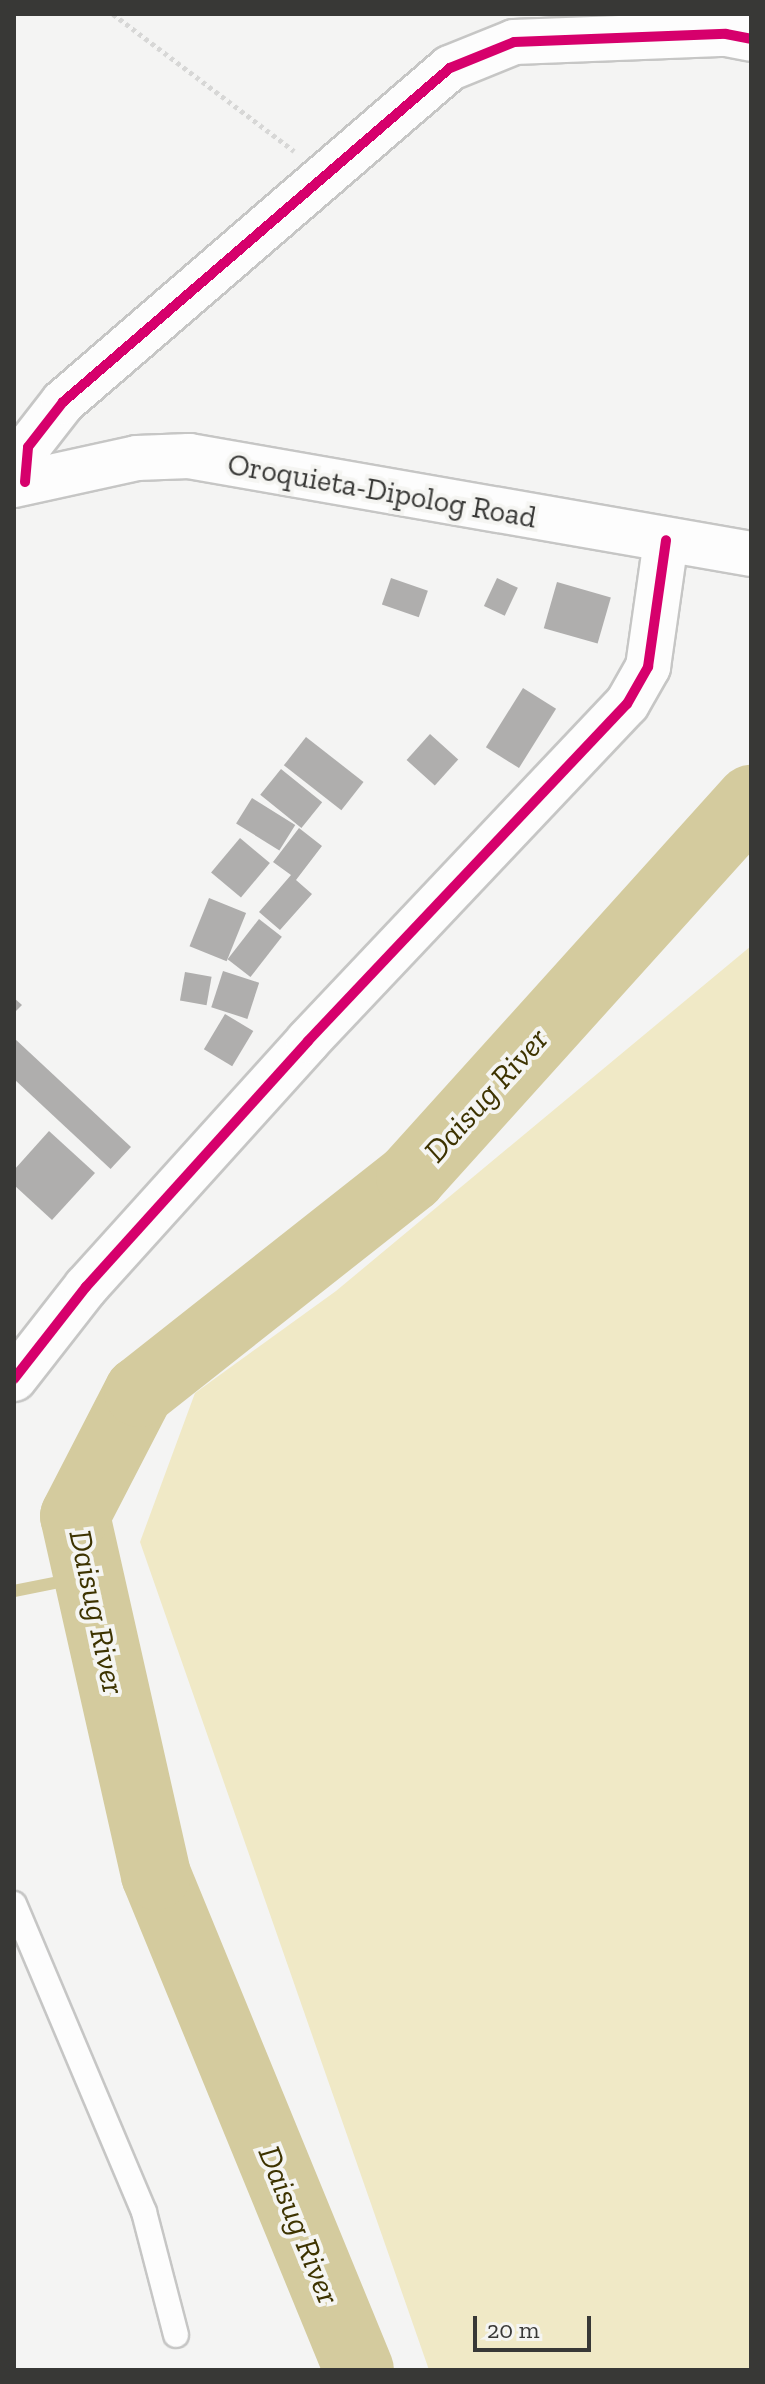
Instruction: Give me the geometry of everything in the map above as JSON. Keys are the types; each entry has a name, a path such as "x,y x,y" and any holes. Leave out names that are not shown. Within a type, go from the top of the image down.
{"main road":[{"path":"20,463 63,402 450,68 514,42 726,34 751,39"},
{"name":"Oroquieta-Dipolog Road","path":"20,463 189,456 733,550"},
{"path":"14,1379 86,1287 308,1041 627,704 648,667 666,540"}],"lane":[{"path":"14,1904 144,2212 176,2335"}],"path":[{"path":"113,14 324,174"}],"shaded area":[{"path":"751,946 751,2370 429,2370 140,1542 195,1393 336,1291"}],"building":[{"path":"391,578 428,591 419,617 382,604"},
{"path":"497,578 518,588 505,616 484,606"},
{"path":"557,582 611,597 598,644 544,628"},
{"path":"523,688 556,709 519,768 486,747"},
{"path":"430,734 458,759 435,785 407,760"},
{"path":"306,737 364,782 341,810 284,765"},
{"path":"281,769 322,802 301,828 260,795"},
{"path":"252,798 295,825 279,850 236,823"},
{"path":"299,828 322,846 296,880 312,894 280,930 259,912 291,875 273,862"},
{"path":"240,838 270,863 241,898 211,872"},
{"path":"209,898 246,913 227,961 190,946"},
{"path":"259,919 282,937 250,977 228,959"},
{"path":"223,971 259,983 247,1019 211,1007"},
{"path":"185,972 212,977 207,1005 180,1001"},
{"path":"14,998 22,1005 14,1013"},
{"path":"225,1014 253,1031 232,1066 204,1049"},
{"path":"14,1038 131,1147 111,1169 14,1079"},
{"path":"49,1131 95,1173 52,1220 14,1185 14,1170"}],"waterway":[{"name":"Daisug River","path":"359,2370 156,1875 75,1516 139,1392 411,1177 751,800"},
{"path":"14,1591 89,1576"}],"cycle path":[{"path":"25,482 28,447 63,402 450,68 514,42 726,34 751,39"},
{"path":"14,1379 86,1287 308,1041 627,704 648,667 666,540"}]}
